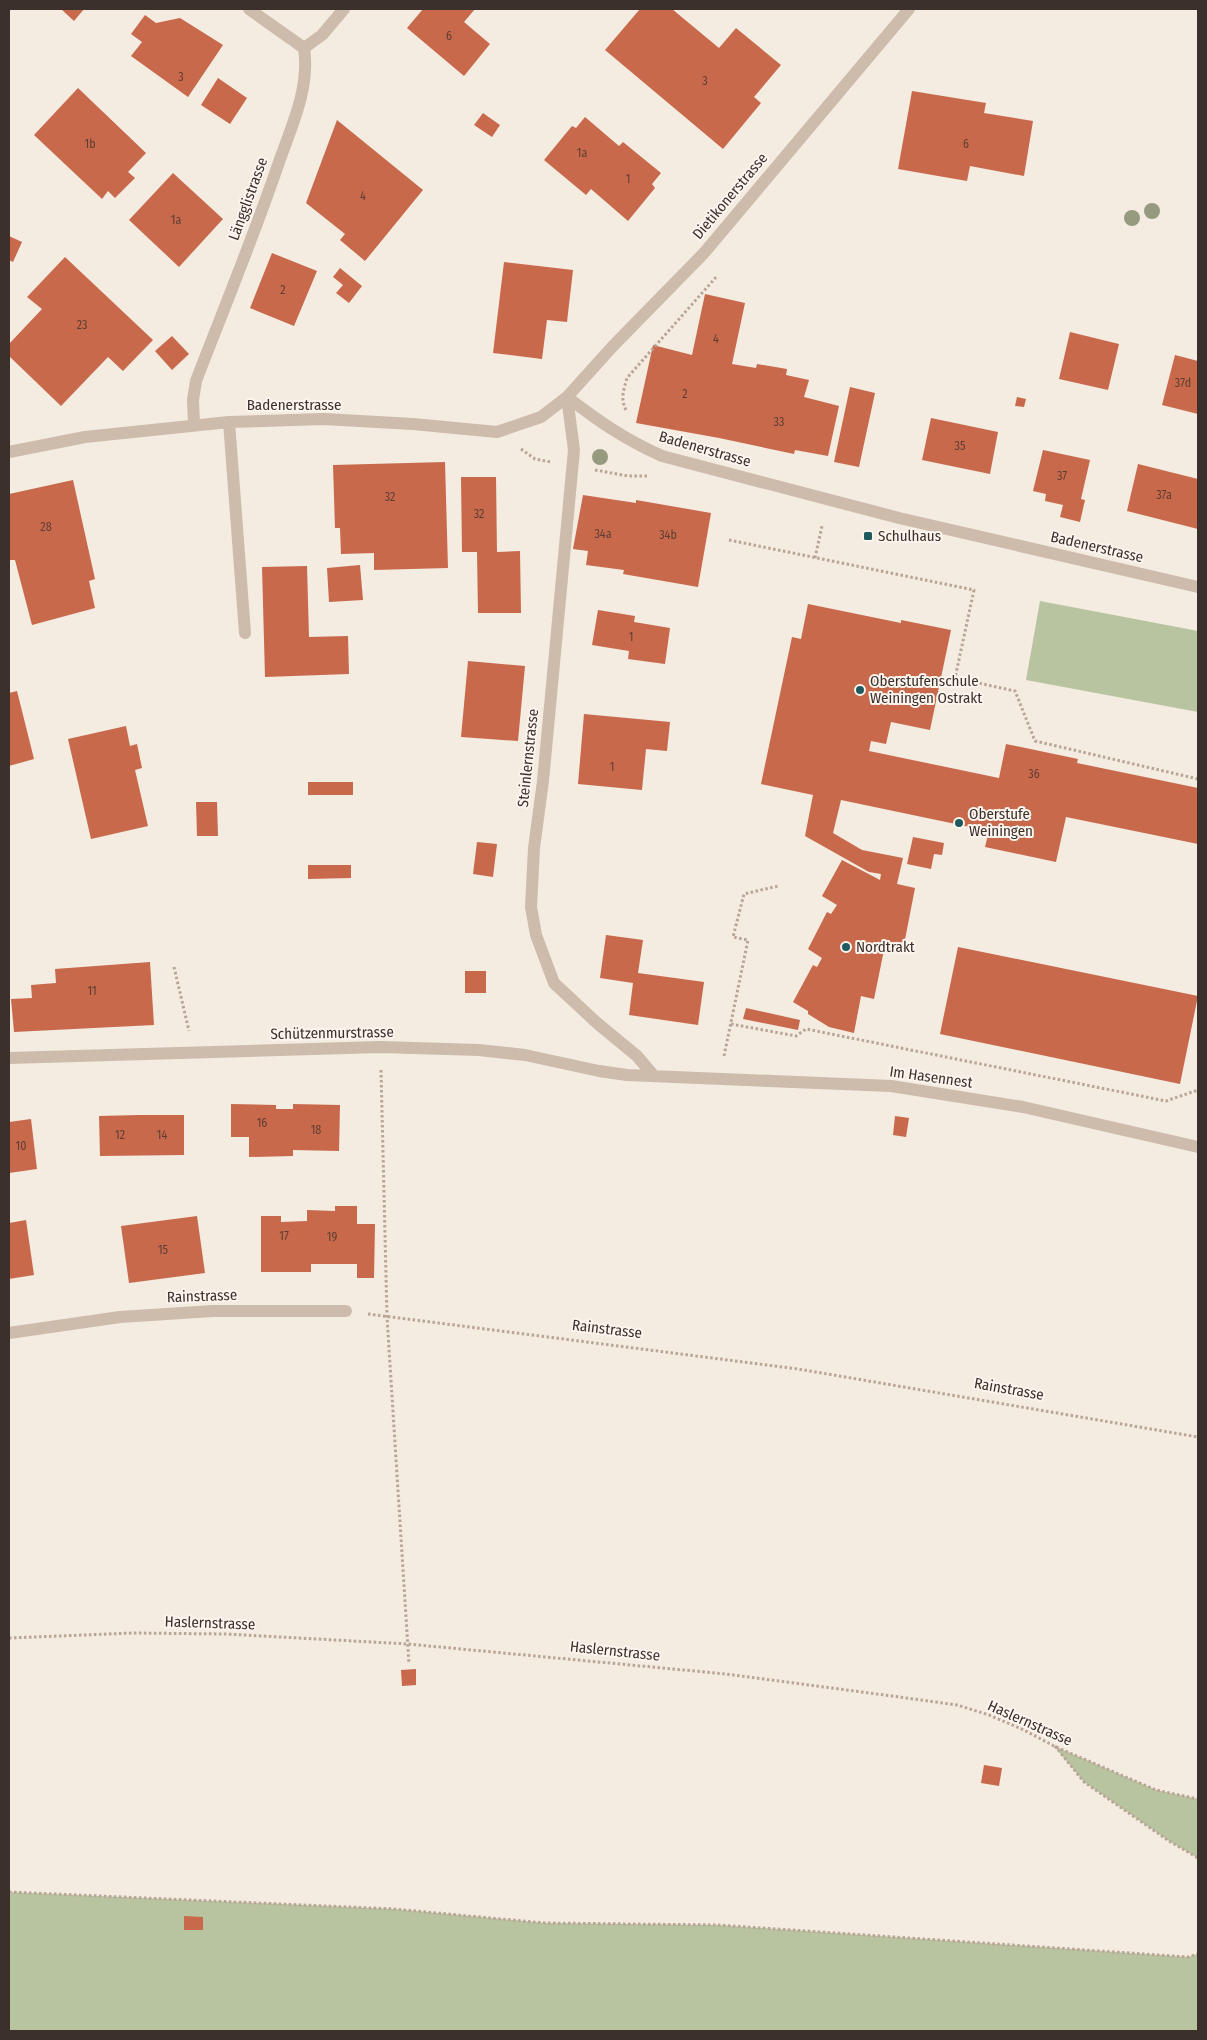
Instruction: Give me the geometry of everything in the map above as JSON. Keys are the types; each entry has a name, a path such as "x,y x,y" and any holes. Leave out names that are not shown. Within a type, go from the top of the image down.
{"street":[{"path":"249,9 304,48 322,35 344,9"},
{"name":"Dietikonerstrasse","path":"568,397 612,346 704,253 909,9"},
{"name":"Längglistrasse","path":"194,424 193,400 196,381 267,199 304,91 306,62 304,48"},
{"name":"Badenerstrasse","path":"9,452 85,437 194,424 229,422 324,419 413,424 497,432 541,417 568,397 602,424 639,446 662,456 891,516 1198,587"},
{"name":"Steinlernstrasse","path":"568,397 574,450 543,781 534,848 531,906 536,935 554,983 597,1023 637,1056 654,1076"},
{"path":"229,422 245,633"},
{"name":"Schützenmurstrasse","path":"9,1058 194,1051 380,1047 488,1051 525,1055 599,1071 654,1076"},
{"name":"Im Hasennest","path":"654,1076 892,1086 1023,1107 1198,1147"},
{"name":"Rainstrasse","path":"9,1333 120,1317 213,1311 346,1311"}],"path":[{"path":"630,417 623,404 623,391 628,378 687,311"},
{"path":"497,432 535,459 628,476 652,476"},
{"path":"815,558 822,526"},
{"path":"729,540 974,590 955,678 1016,691 1035,741 1198,779"},
{"path":"724,1054 748,940 733,937 744,894 778,886"},
{"path":"174,967 194,1051"},
{"path":"730,1024 796,1036 806,1029 1166,1101 1198,1090"},
{"path":"380,1047 387,1317 409,1664"},
{"name":"Rainstrasse","path":"346,1311 798,1369 1198,1437"},
{"name":"Haslernstrasse","path":"9,1638 161,1633 226,1634 408,1644 726,1674 956,1705 989,1715 1024,1730 1054,1746 1156,1790 1198,1799"},
{"path":"1054,1746 1084,1782 1198,1858"},
{"path":"9,1892 394,1909 545,1923 718,1925 1188,1957 1198,1954"}],"green space":[{"path":"1040,601 1198,631 1198,712 1026,680"},
{"path":"1054,1746 1156,1790 1198,1799 1198,1858 1169,1841 1084,1782"},
{"path":"9,1892 394,1909 545,1923 718,1925 1188,1957 1198,1954 1198,2031 9,2031"}],"building":[{"path":"61,9 84,9 74,21"},
{"path":"423,9 475,9 464,22 490,44 464,76 407,28"},
{"path":"640,9 672,9 719,48 736,28 781,65 754,97 761,103 723,149 605,50"},
{"path":"145,15 156,23 180,18 223,45 188,97 131,56 142,42 131,34"},
{"path":"218,78 247,98 230,124 201,105"},
{"path":"78,88 146,153 128,172 135,178 115,198 108,191 102,199 34,135"},
{"path":"912,91 986,103 984,113 1033,121 1024,176 970,166 967,181 898,169"},
{"path":"483,113 500,125 492,137 474,125"},
{"path":"585,117 619,146 623,142 661,173 652,184 655,188 628,221 591,189 586,195 544,160 572,126 576,128"},
{"path":"337,120 423,190 365,261 340,240 345,234 306,203"},
{"path":"173,173 223,219 179,267 129,220"},
{"path":"9,236 22,242 13,262 9,260"},
{"path":"272,253 317,271 294,326 250,308"},
{"path":"65,257 153,340 123,371 108,357 61,406 9,356 9,344 42,309 27,297"},
{"path":"504,262 573,270 567,322 547,320 542,359 493,353"},
{"path":"340,268 362,286 349,303 336,293 343,285 333,277"},
{"path":"705,294 745,303 732,364 756,368 757,364 787,369 786,375 809,380 804,397 839,406 828,456 795,450 794,454 636,423 653,345 692,355"},
{"path":"1070,332 1119,344 1108,390 1059,379"},
{"path":"172,336 189,354 172,370 155,351"},
{"path":"1175,355 1198,361 1198,414 1162,405"},
{"path":"850,387 875,393 859,467 834,462"},
{"path":"1017,397 1026,399 1024,407 1015,406"},
{"path":"931,418 998,432 990,474 922,460"},
{"path":"1043,450 1090,460 1081,499 1085,500 1080,522 1060,517 1063,505 1045,501 1046,494 1033,491"},
{"path":"445,462 448,568 374,570 374,553 341,554 340,528 335,528 333,465"},
{"path":"1138,464 1198,479 1198,529 1127,511"},
{"path":"461,477 496,477 497,552 520,551 521,613 478,613 477,552 462,552"},
{"path":"73,480 95,579 89,581 95,608 32,625 15,560 9,560 9,494"},
{"path":"583,495 636,503 636,500 711,513 698,587 623,574 624,570 586,565 588,551 573,549"},
{"path":"360,565 363,600 329,602 327,568"},
{"path":"307,566 309,637 348,636 349,674 265,677 262,567"},
{"path":"808,604 901,623 901,620 951,630 930,730 891,722 886,744 871,741 869,751 999,778 1006,744 1078,759 1077,763 1198,788 1198,844 1066,817 1056,862 985,847 989,831 841,800 833,833 862,850 903,858 897,884 915,888 903,950 885,945 874,999 861,996 854,1033 829,1027 793,1002 813,965 817,967 822,958 808,949 827,912 831,914 837,905 822,896 842,860 880,880 881,874 869,872 805,836 813,795 761,784 792,637 801,639"},
{"path":"598,610 635,616 634,622 670,628 665,664 628,659 629,651 592,645"},
{"path":"468,661 525,666 518,741 461,737"},
{"path":"17,691 34,759 9,766 9,693"},
{"path":"584,714 670,722 667,751 646,749 642,790 578,784"},
{"path":"126,726 130,746 137,744 142,768 135,770 148,826 91,839 68,739"},
{"path":"308,782 353,782 353,795 308,795"},
{"path":"196,802 217,802 218,836 197,836"},
{"path":"913,837 944,843 942,855 934,854 931,869 907,864"},
{"path":"477,842 497,844 493,877 473,874"},
{"path":"308,865 351,865 351,878 308,879"},
{"path":"606,935 643,940 638,973 704,982 698,1025 629,1015 633,983 600,978"},
{"path":"958,947 1198,996 1180,1084 940,1034"},
{"path":"150,962 154,1025 14,1032 11,999 32,998 31,985 56,983 55,969"},
{"path":"465,971 486,971 486,993 465,993"},
{"path":"746,1008 800,1020 798,1030 743,1019"},
{"path":"231,1104 276,1105 276,1109 293,1109 293,1104 340,1105 339,1151 293,1150 293,1156 249,1157 249,1137 231,1137"},
{"path":"184,1115 184,1155 100,1156 99,1116"},
{"path":"895,1116 909,1118 906,1137 893,1135"},
{"path":"31,1119 37,1169 9,1173 9,1122"},
{"path":"335,1206 357,1206 357,1224 375,1224 374,1278 357,1278 357,1264 311,1264 311,1272 261,1272 261,1216 281,1216 281,1222 307,1221 307,1210 335,1211"},
{"path":"197,1216 205,1273 129,1283 121,1226"},
{"path":"26,1220 34,1275 9,1279 9,1223"},
{"path":"416,1669 416,1685 402,1686 401,1670"},
{"path":"984,1765 1002,1768 999,1786 981,1783"},
{"path":"184,1916 203,1917 203,1930 184,1930"}],"place":[{"name":"Schulhaus","path":"868,536"},
{"name":"Oberstufenschule Weiningen Ostrakt","path":"860,690"},
{"name":"Oberstufe Weiningen","path":"959,823"},
{"name":"Nordtrakt","path":"846,947"}]}
